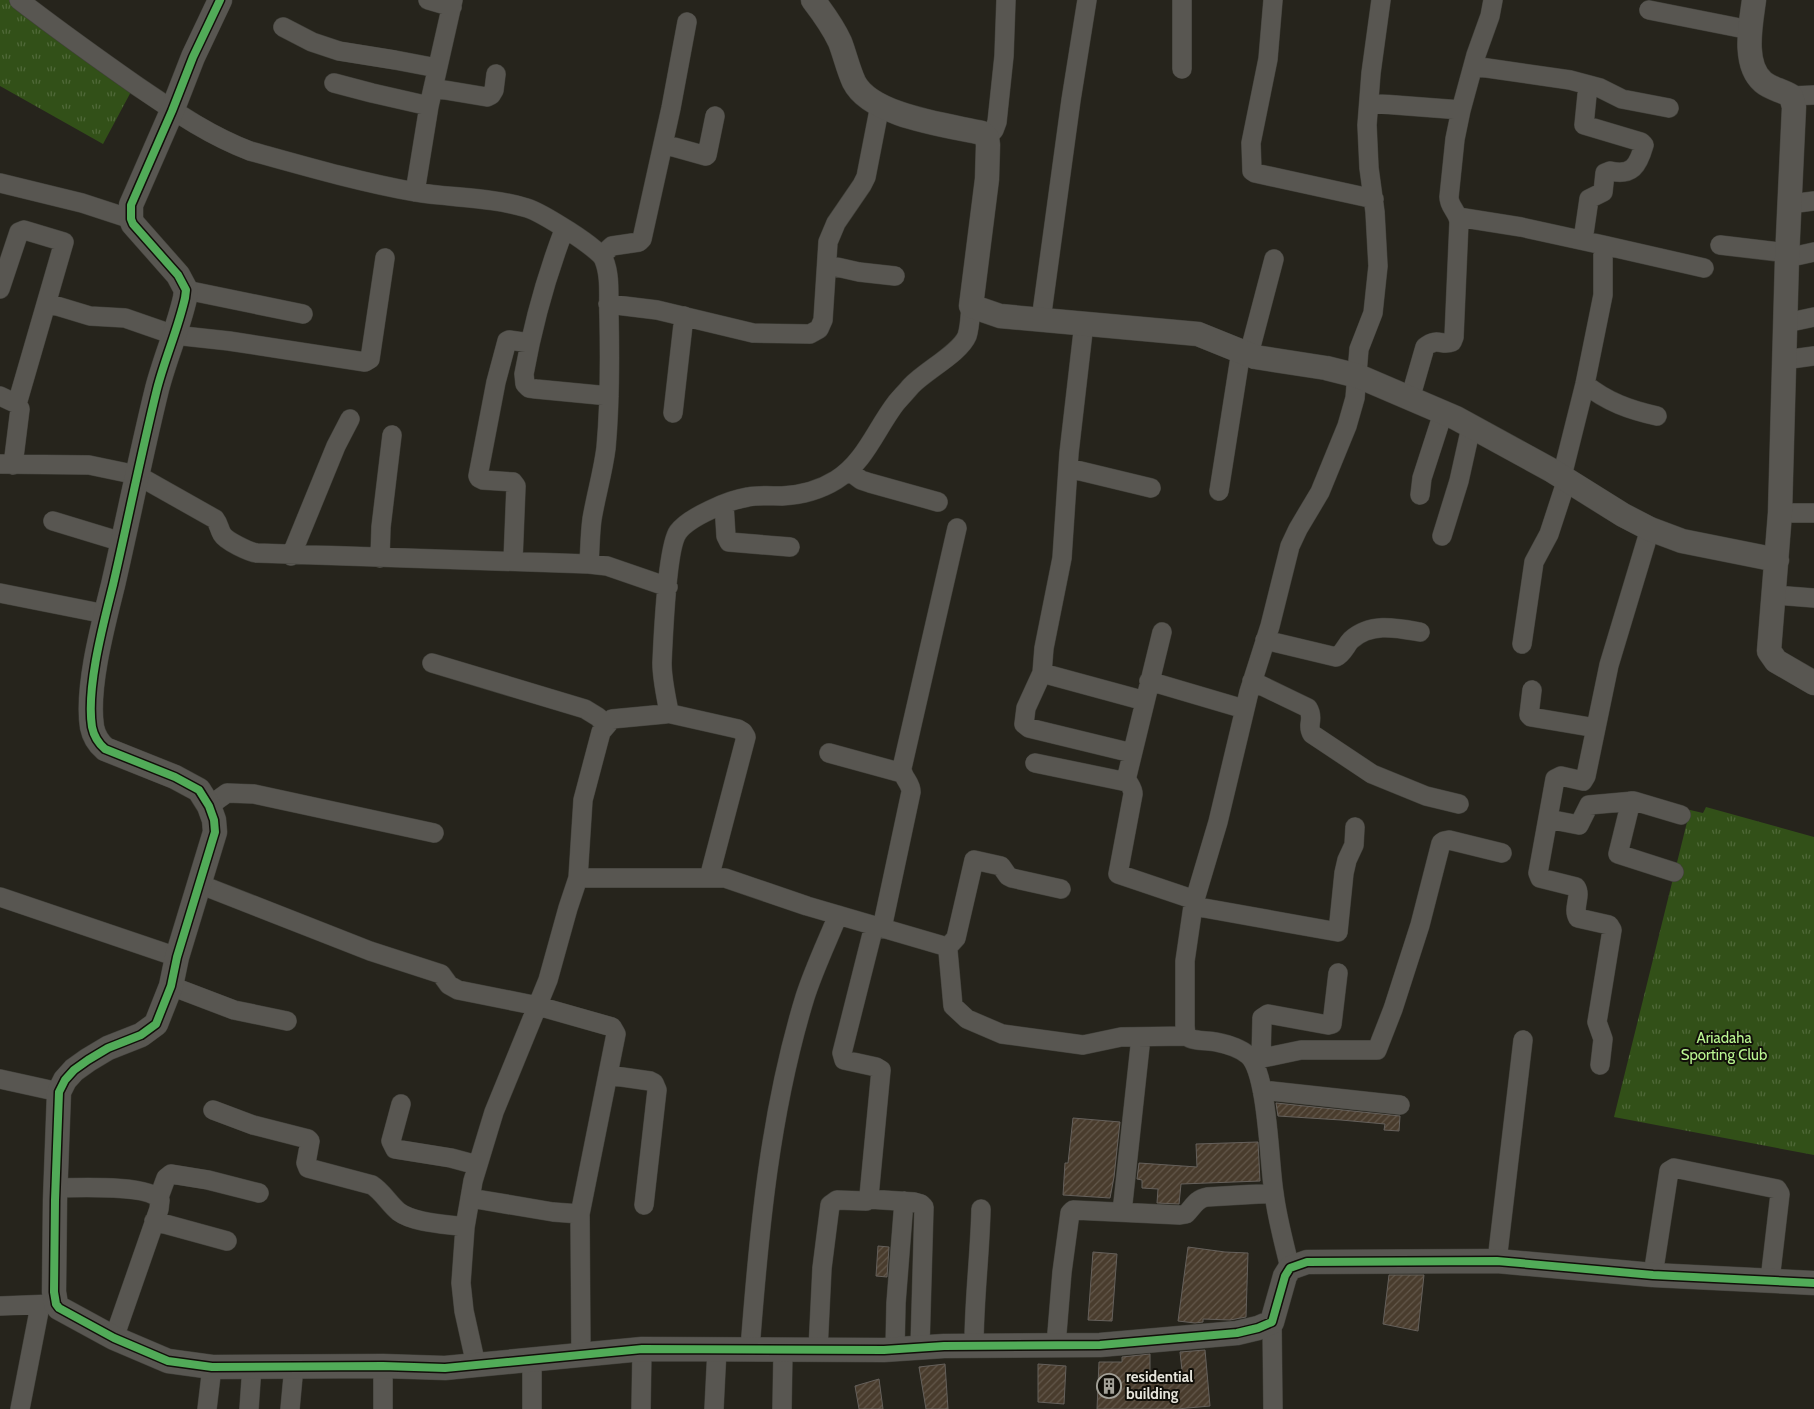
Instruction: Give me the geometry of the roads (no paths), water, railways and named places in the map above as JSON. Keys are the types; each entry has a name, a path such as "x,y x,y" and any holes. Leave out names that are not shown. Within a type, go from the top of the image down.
{"street":[{"path":"19,0 172,111 216,137 250,151 359,181 415,192 515,205 529,209 548,218 564,230 590,244 602,255 605,262 608,284 609,396 606,447 592,521 589,564"},
{"path":"131,219 132,200 172,111 193,57 220,0"},
{"path":"415,192 431,97 452,4 428,0"},
{"path":"667,713 669,712 662,664 669,569 677,533 685,525 724,504 750,496 784,496 807,493 834,482 849,471 865,452 896,404 916,381 958,349 968,334 987,179 987,138 982,133 895,113 861,92 854,82 840,42 813,0"},
{"path":"987,138 994,130 997,122 1004,56 1006,0"},
{"path":"1041,320 1071,100 1087,0"},
{"path":"1182,0 1182,69"},
{"path":"1273,0 1268,59 1251,143 1252,171 1343,194 1374,199"},
{"path":"1186,1036 1185,961 1194,903 1218,822 1244,709 1266,640 1290,546 1324,483 1351,413 1358,376 1359,349 1373,314 1378,266 1367,124 1381,0"},
{"path":"1410,398 1425,347 1435,341 1452,342 1454,337 1458,217 1450,204 1449,197 1455,139 1473,66 1490,16 1493,0"},
{"path":"1754,0 1750,30 1751,56 1758,76 1769,86 1791,96 1814,96"},
{"path":"1649,10 1750,30"},
{"path":"602,255 612,246 642,240 687,22"},
{"path":"283,27 312,42 339,52 437,68"},
{"path":"1473,66 1570,80 1622,99 1669,108"},
{"path":"334,83 431,97 487,97 494,90 496,74"},
{"path":"1583,240 1590,199 1603,192 1605,173 1610,171 1627,172 1634,168 1644,145 1641,142 1584,125 1588,85"},
{"path":"1791,96 1794,108 1780,513 1770,651 1776,661 1814,684"},
{"path":"1369,103 1461,110"},
{"path":"608,304 657,310 753,333 774,335 814,333 819,329 823,320 828,242 832,231 866,177 880,105"},
{"path":"663,144 706,156 715,116"},
{"path":"0,183 82,203 131,219 178,275 186,290 184,305 158,386 106,614 92,696 91,720 95,739 106,750 175,777 199,790 209,806 214,820 215,832 177,957 171,986 156,1024 141,1035 108,1048 88,1060 74,1070 65,1080 59,1092 54,1292 48,1305 20,1409"},
{"path":"1790,204 1814,201"},
{"path":"1458,217 1603,244 1704,268"},
{"path":"0,289 19,232 24,230 62,240 64,245 17,404"},
{"path":"564,230 545,284 530,343 524,384 536,390 609,396"},
{"path":"1522,644 1534,562 1549,534 1564,478 1585,384 1603,295 1603,244"},
{"path":"1720,245 1788,256 1814,252"},
{"path":"47,304 90,316 124,318 174,335 229,341 368,362 385,258"},
{"path":"1219,491 1245,352 1274,259"},
{"path":"828,265 859,272 895,276"},
{"path":"186,290 304,314"},
{"path":"971,306 1000,316 1084,322 1198,334 1255,357 1326,368 1358,376 1471,427 1564,478 1623,515 1650,529 1682,541 1777,560"},
{"path":"673,413 684,316"},
{"path":"1786,323 1814,317"},
{"path":"1084,322 1068,468 1062,558 1044,648 1042,673 1026,708 1024,724 1132,753"},
{"path":"513,561 516,486 513,482 483,480 478,476 496,382 507,341 530,343"},
{"path":"1784,360 1814,356"},
{"path":"1585,384 1599,395 1618,405 1657,416"},
{"path":"0,396 17,404 21,414 6,464 89,466 137,475 215,519 226,539 253,552 292,556 589,564 607,566 668,587"},
{"path":"1420,495 1422,478 1443,413"},
{"path":"292,556 336,446 350,419"},
{"path":"1442,536 1456,490 1471,427"},
{"path":"380,558 381,527 392,435"},
{"path":"1068,468 1150,488"},
{"path":"849,471 861,480 938,502"},
{"path":"724,504 728,542 790,547"},
{"path":"1780,513 1814,513"},
{"path":"53,521 122,542"},
{"path":"902,773 957,528"},
{"path":"1600,1065 1603,1039 1597,1022 1612,930 1609,925 1578,918 1576,914 1579,891 1576,887 1538,876 1556,779 1561,776 1585,779 1608,665 1650,529"},
{"path":"0,593 106,614"},
{"path":"1774,594 1814,598"},
{"path":"1266,640 1336,657 1339,656 1355,636 1376,628 1391,627 1420,632"},
{"path":"1127,782 1132,753 1162,632"},
{"path":"432,663 585,709 598,717 606,725"},
{"path":"1042,673 1145,701"},
{"path":"1150,681 1244,709"},
{"path":"1252,681 1308,708 1312,714 1310,729 1312,734 1372,774 1426,796 1458,804"},
{"path":"1532,690 1529,714 1531,717 1596,728"},
{"path":"476,1365 464,1311 461,1284 465,1227 470,1198 494,1112 548,980 578,878 583,800 600,732 612,719 667,713 738,729 743,732 746,737 710,878"},
{"path":"829,753 902,773 911,786 878,927 842,1053 844,1060 876,1067 881,1070 868,1199"},
{"path":"1035,763 1127,782 1132,788 1133,794 1118,874 1194,903 1338,932 1344,873 1354,844 1355,827"},
{"path":"209,806 228,793 254,794 434,833"},
{"path":"1548,819 1579,826 1589,805 1622,804 1631,801 1681,815"},
{"path":"1631,801 1619,855 1674,872"},
{"path":"1061,889 1012,878 1008,876 1001,866 974,860 956,938 947,948 953,1006 967,1019 1002,1034 1083,1045 1121,1037 1186,1036 1191,1039 1217,1042 1230,1046 1257,1059 1301,1050 1377,1050 1420,925 1441,843 1449,840 1502,853"},
{"path":"578,878 725,878 947,948"},
{"path":"199,884 370,951 441,974 449,985 458,990 538,1006 612,1027 616,1034 580,1214 581,1355"},
{"path":"0,897 177,957"},
{"path":"750,1349 758,1241 778,1106 806,996 838,915"},
{"path":"1290,1268 1274,1193 1257,1059 1262,1018 1268,1014 1328,1025 1332,1024 1338,973"},
{"path":"171,986 234,1010 287,1021"},
{"path":"1122,1212 1141,1037"},
{"path":"1497,1261 1523,1040"},
{"path":"608,1075 650,1081 654,1083 657,1090 644,1205"},
{"path":"0,1079 59,1092"},
{"path":"1262,1090 1400,1105"},
{"path":"401,1104 391,1140 391,1144 395,1149 451,1158 478,1165"},
{"path":"212,1110 253,1125 308,1138 310,1142 306,1166 372,1185 379,1189 393,1208 411,1218 465,1227"},
{"path":"1653,1275 1669,1171 1674,1168 1777,1189 1780,1194 1770,1280"},
{"path":"114,1338 160,1205 159,1197 166,1178 171,1174 208,1180 259,1193"},
{"path":"56,1188 128,1189 159,1197"},
{"path":"1056,1345 1062,1272 1070,1213 1074,1210 1180,1215 1186,1214 1196,1202 1207,1197 1274,1193"},
{"path":"470,1198 553,1212 580,1214"},
{"path":"818,1350 823,1260 830,1205 837,1200 861,1201 868,1199 921,1204 924,1209 920,1347"},
{"path":"895,1349 896,1303 904,1201"},
{"path":"974,1345 981,1209"},
{"path":"154,1221 228,1241"},
{"path":"1274,1409 1272,1322 1285,1276 1290,1268 1307,1262 1497,1261 1653,1275 1814,1283"},
{"path":"0,1306 48,1305 64,1311 114,1338 168,1361 212,1367 383,1366 445,1368 642,1350 750,1349 783,1351 895,1349 974,1345 1100,1345 1237,1333 1258,1328 1272,1322"},
{"path":"714,1409 717,1349"},
{"path":"641,1409 642,1350"},
{"path":"782,1409 783,1351"},
{"path":"532,1360 532,1409"},
{"path":"249,1409 252,1366"},
{"path":"290,1409 294,1366"},
{"path":"382,1409 383,1366"},
{"path":"207,1409 212,1367"}],"place":[{"name":"residential building","path":"1109,1386"}],"park label":[{"name":"Ariadaha Sporting Club","path":"1724,1046"}]}
